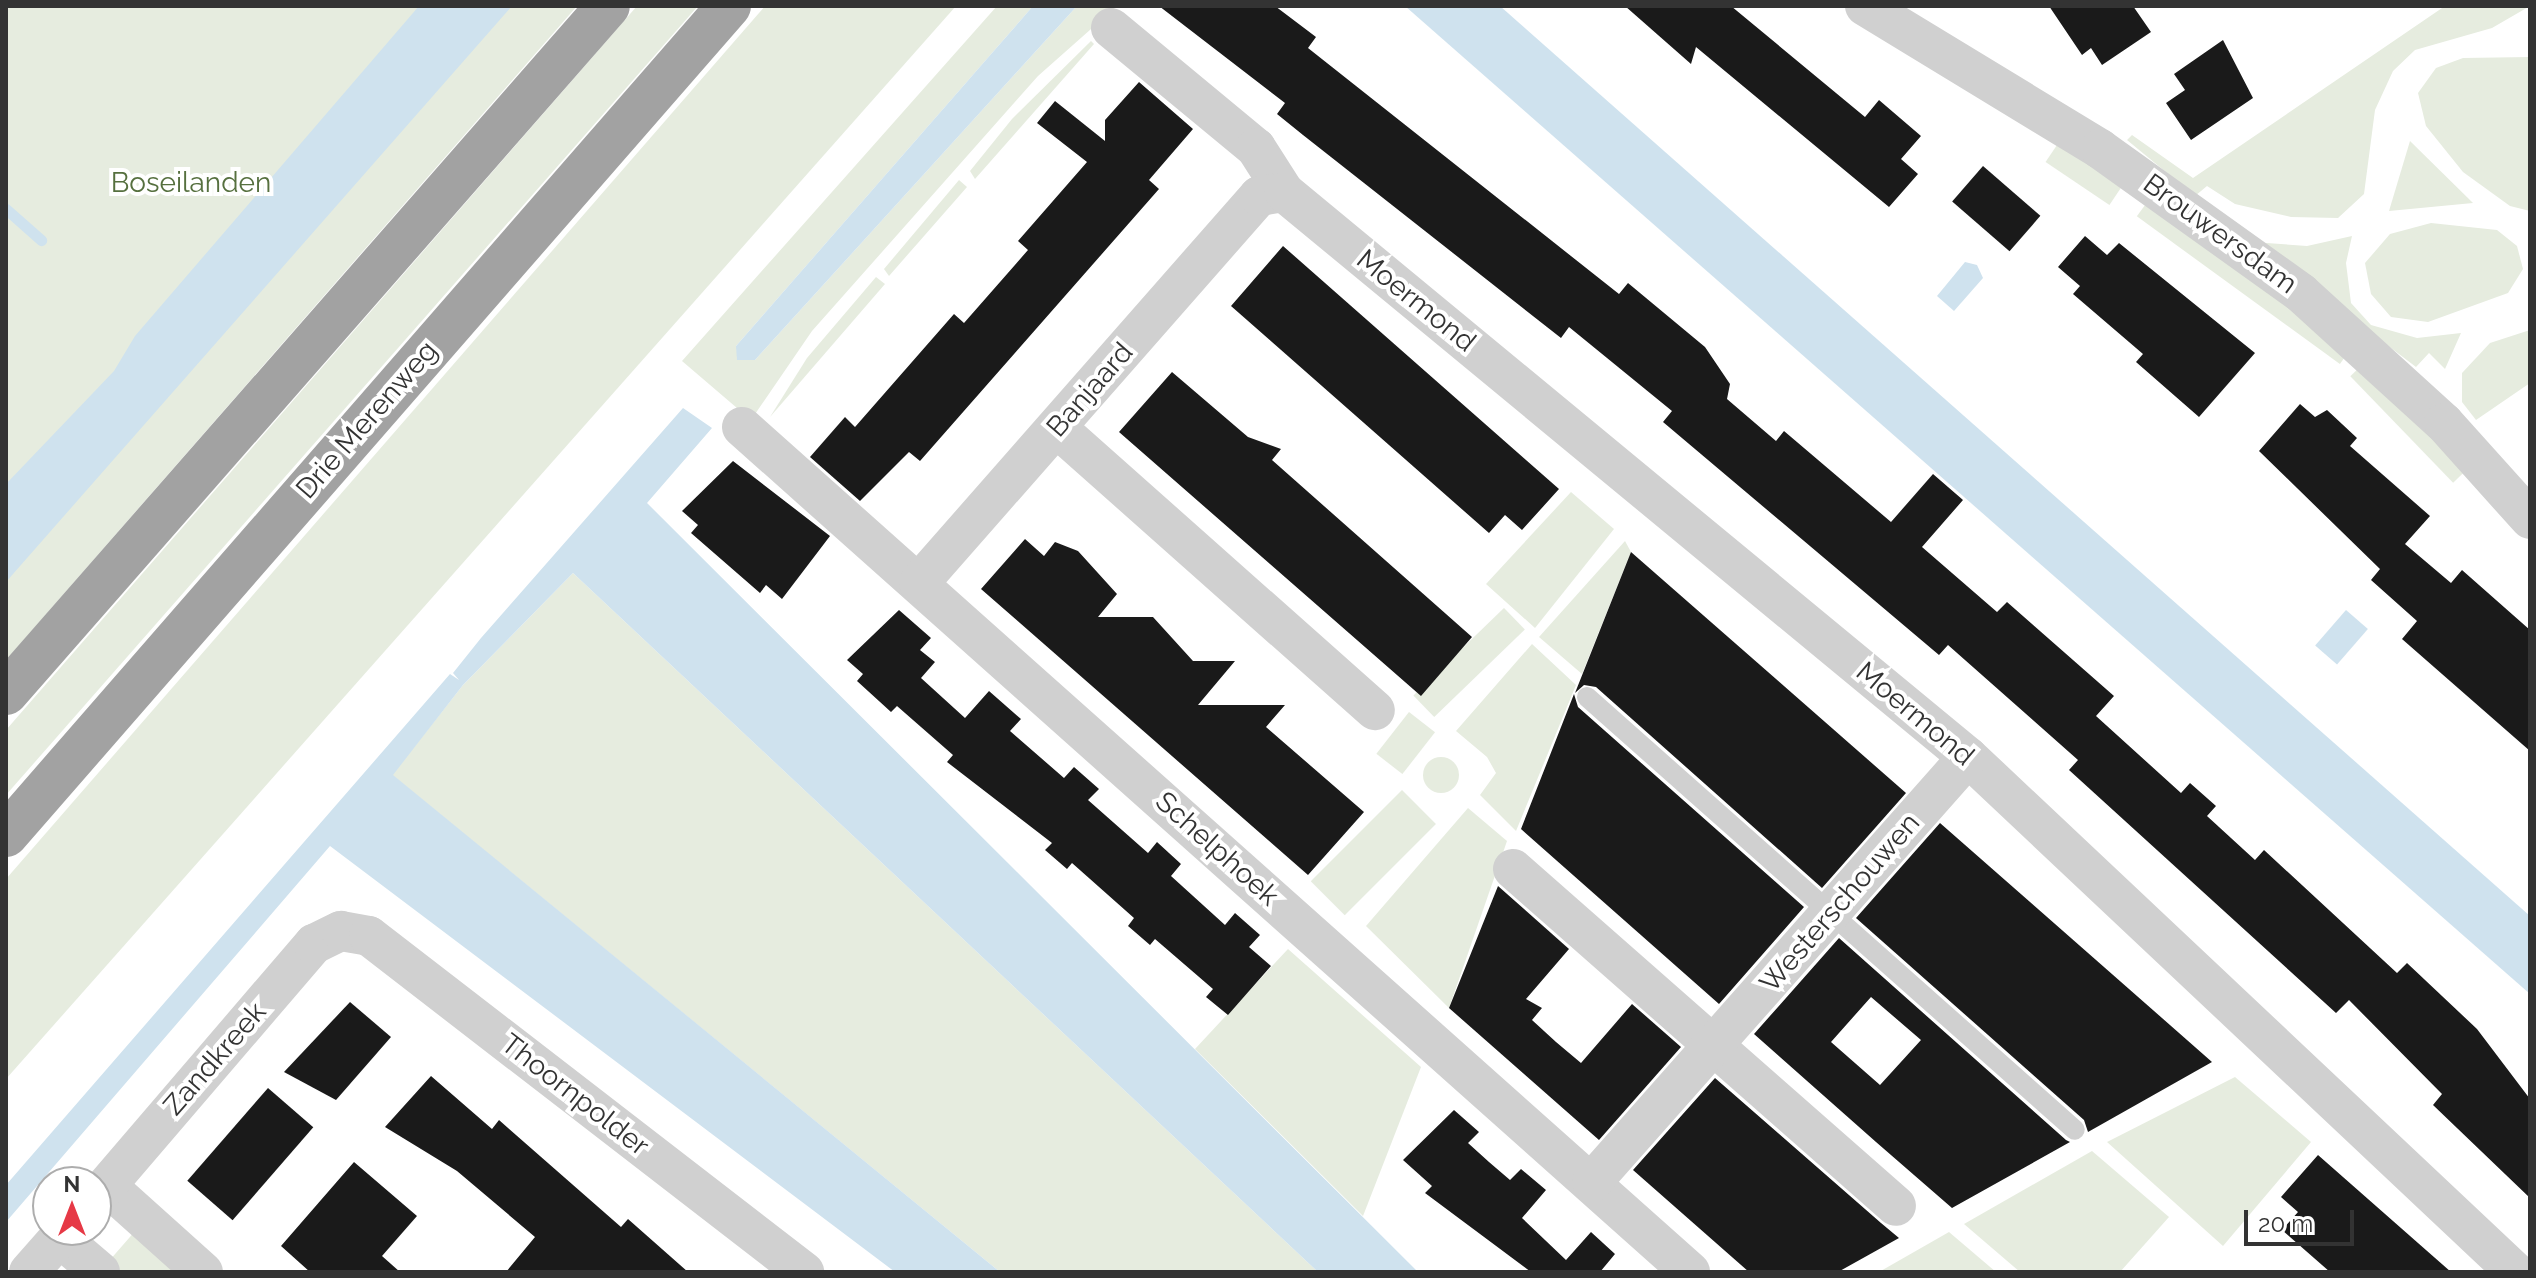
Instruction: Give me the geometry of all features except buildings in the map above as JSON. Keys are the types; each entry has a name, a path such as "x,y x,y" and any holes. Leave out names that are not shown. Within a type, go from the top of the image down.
{"highway":[{"path":"6,693 608,6"},
{"name":"Drie Merenweg","path":"6,835 729,6"}],"street":[{"name":"Brouwersdam","path":"1865,6 2100,149 2301,293 2444,423 2530,519"},
{"name":"Moermond","path":"1111,28 1256,148 1271,194 1968,757 2515,1272"},
{"name":"Banjaard","path":"919,583 1271,194"},
{"name":"Schelphoek","path":"742,427 1690,1272"},
{"path":"1057,428 1375,710"},
{"name":"Westerschouwen","path":"1592,1182 1968,757"},
{"path":"1513,869 1711,1048 1896,1206"},
{"name":"Zandkreek","path":"112,1179 314,944 341,931"},
{"name":"Thoornpolder","path":"341,931 369,936 804,1272"},
{"path":"112,1201 203,1272"},
{"path":"29,1272 52,1246"},
{"path":"75,1246 100,1272"}],"lane":[{"path":"1587,697 1827,917 2075,1130"}],"green space":[{"name":"Boseilanden","path":"6,6 577,6 6,660"},
{"path":"637,6 698,6 6,795 6,730"},
{"path":"765,6 956,6 6,1079 6,879"},
{"path":"997,6 1033,6 736,346 755,360 1077,6 1117,6 1038,76 812,331 751,420 682,361"},
{"path":"2445,6 2530,6 2492,28 2415,50 2393,71 2375,110 2364,194 2338,218 2291,217 2235,204 2207,186 2195,196 2127,140 2132,135 2193,178"},
{"path":"1091,41 1094,44 975,179 970,171 1012,119"},
{"path":"2530,57 2530,211 2510,206 2463,172 2426,126 2418,93 2436,68 2463,58"},
{"path":"2410,141 2473,203 2389,211"},
{"path":"2059,142 2123,185 2109,205 2046,162"},
{"path":"959,180 967,187 889,276 884,269"},
{"path":"2148,201 2351,349 2340,364 2137,216"},
{"path":"2431,223 2497,230 2517,246 2523,269 2508,293 2428,322 2391,317 2371,294 2365,263 2390,234"},
{"path":"2352,236 2346,263 2351,303 2371,325 2417,338 2461,333 2445,369 2429,353 2416,367 2252,242 2307,246"},
{"path":"876,277 885,284 770,417 807,358"},
{"path":"2530,330 2530,383 2476,420 2462,402 2462,373 2490,343"},
{"path":"2364,363 2467,469 2453,483 2350,376"},
{"path":"1571,492 1614,529 1535,628 1486,584"},
{"path":"1625,541 1631,552 1582,674 1539,637"},
{"path":"573,573 1318,1272 1000,1272 392,775 463,685"},
{"path":"1504,608 1525,630 1434,717 1413,696"},
{"path":"1532,644 1576,685 1516,831 1480,795 1496,773 1487,757 1456,731"},
{"path":"1409,712 1435,732 1402,774 1376,754"},
{"path":"1441,757 1454,762 1459,775 1454,788 1441,793 1428,788 1423,775 1428,762"},
{"path":"1402,790 1436,824 1345,915 1311,881"},
{"path":"1468,808 1507,841 1449,1008 1366,926"},
{"path":"1288,949 1421,1067 1363,1216 1195,1049"},
{"path":"2235,1077 2311,1142 2223,1246 2107,1142"},
{"path":"2092,1151 2169,1217 2120,1272 2020,1272 1964,1224"},
{"path":"136,1230 183,1272 122,1272 109,1261"},
{"path":"1949,1232 1996,1272 1879,1272"}],"water":[{"path":"419,6 512,6 6,582 6,484 114,371 135,336"},
{"path":"1033,6 1077,6 755,360 737,360 736,346"},
{"path":"1405,6 1500,6 2530,916 2530,994"},
{"path":"1965,262 1977,265 1983,278 1954,311 1937,296"},
{"path":"683,408 712,428 647,503 1418,1272 1318,1272 573,573 463,685 393,775 1000,1272 895,1272 330,846 54,1166 32,1166 32,1192 6,1222 6,1185 450,674 459,680 453,673"},
{"path":"2346,610 2368,629 2337,664 2315,645"}],"waterway":[{"path":"6,209 41,240"}]}
